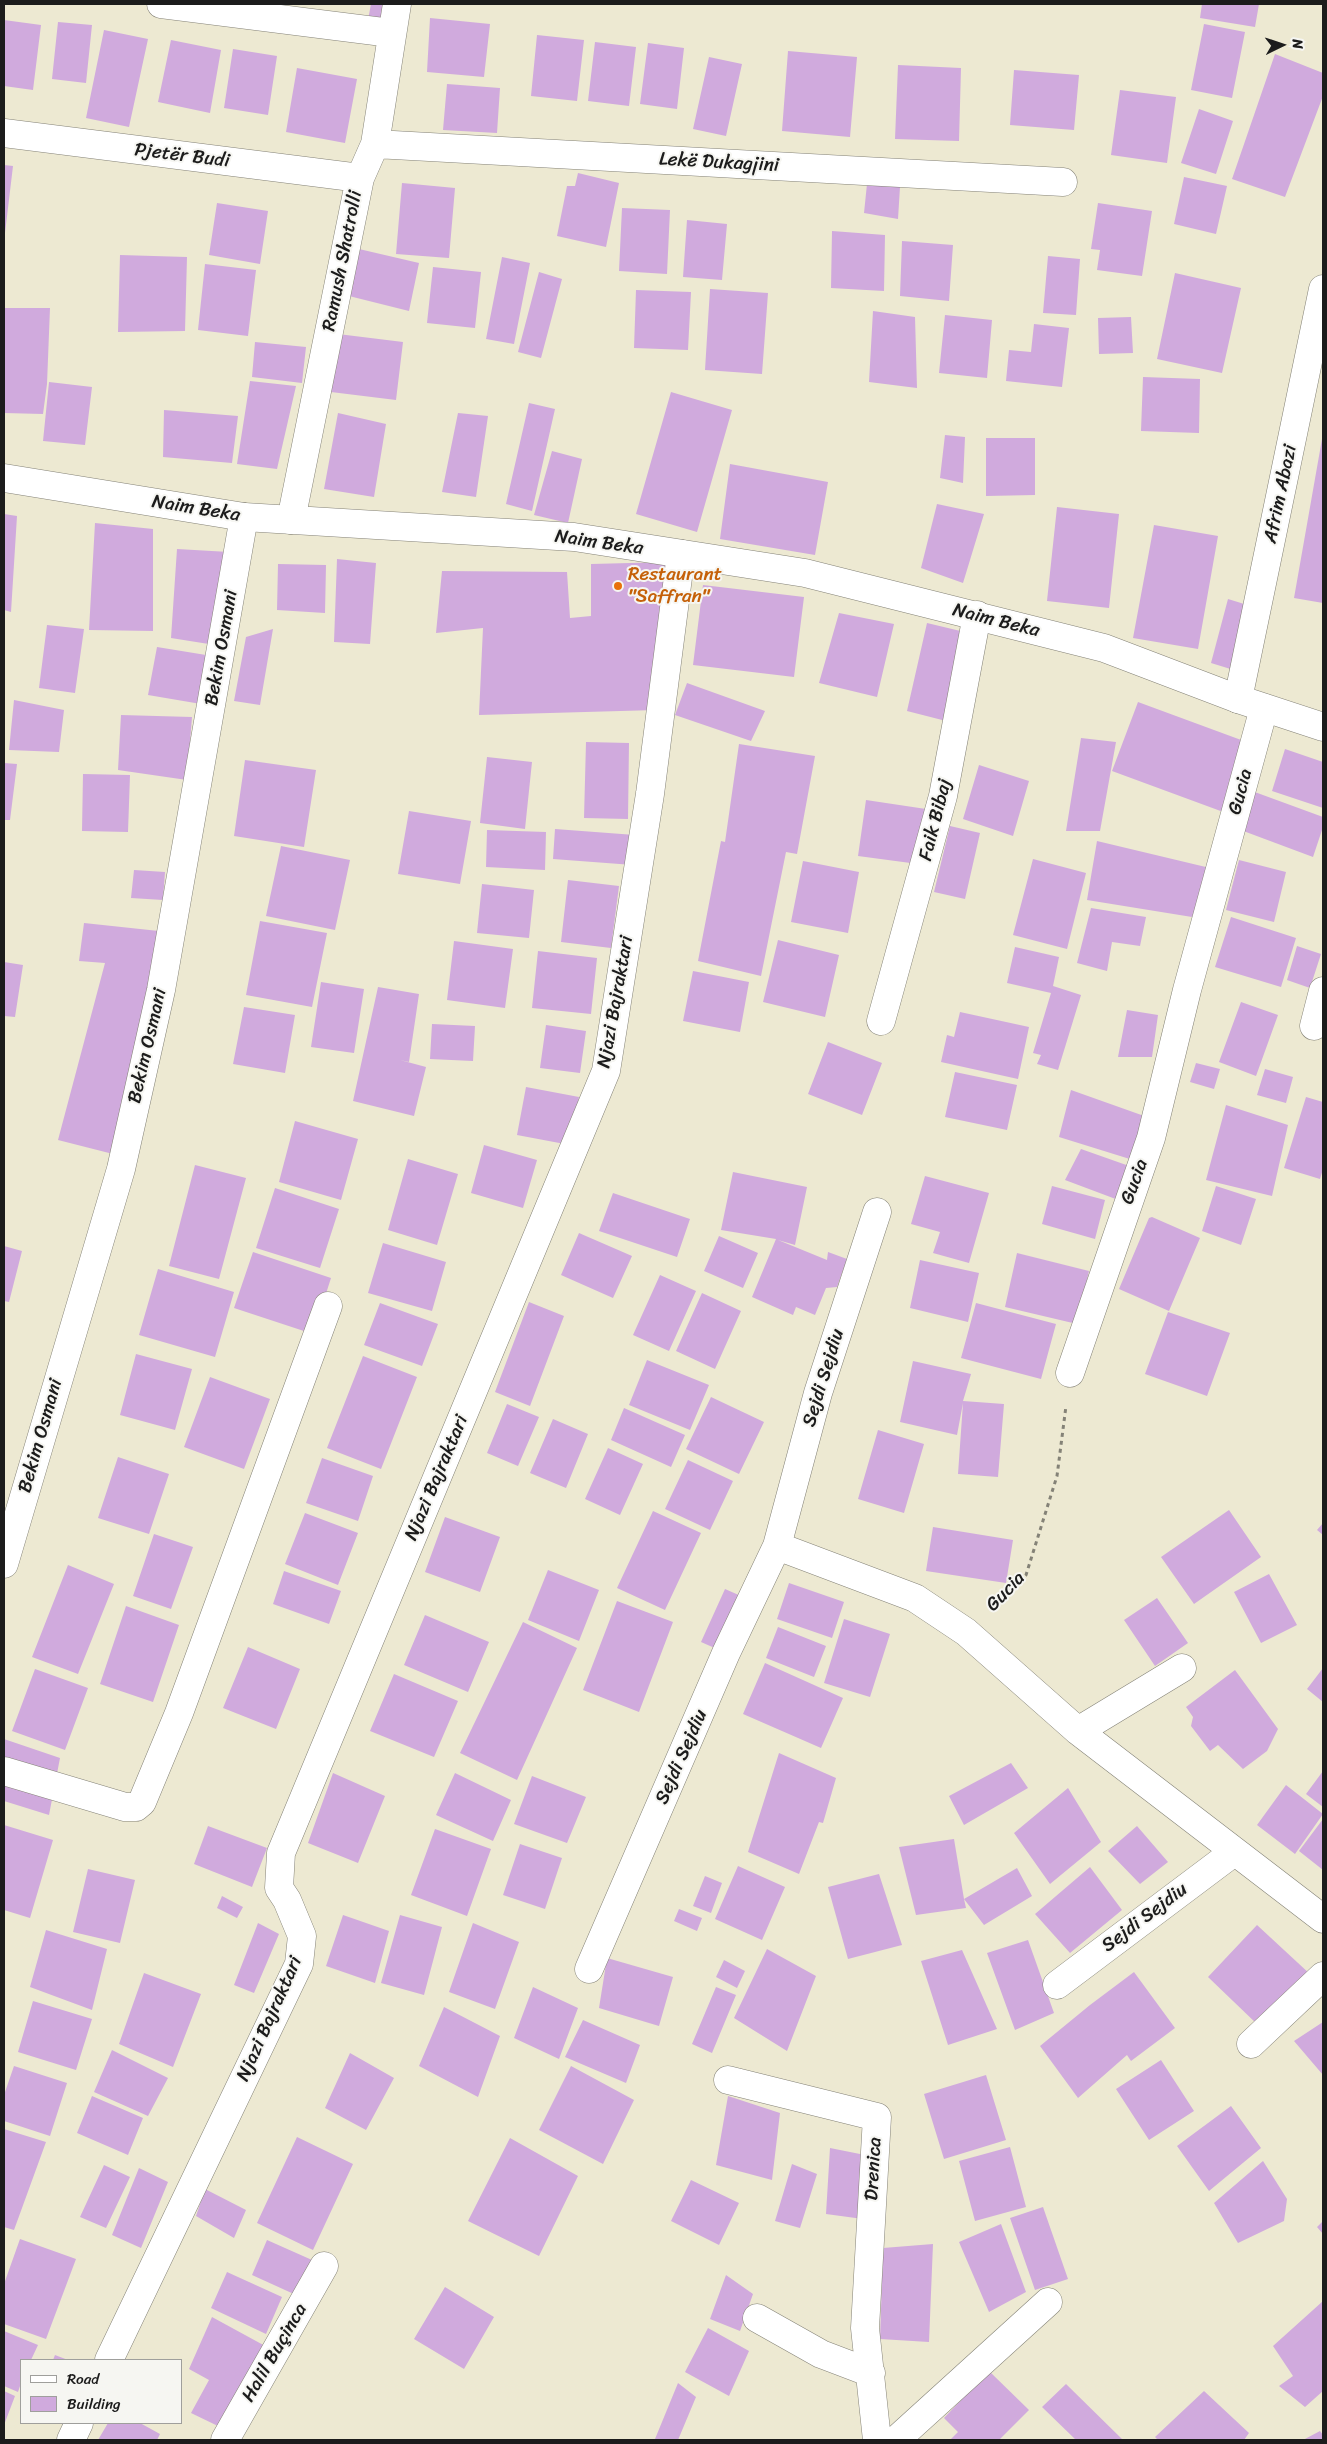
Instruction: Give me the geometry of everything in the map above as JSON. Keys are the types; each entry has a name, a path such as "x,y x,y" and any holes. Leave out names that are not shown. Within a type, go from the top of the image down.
{"street":[{"path":"161,4 391,33"},
{"name":"Ramush Shatrolli","path":"291,520 360,178 374,144 397,4"},
{"name":"Pjetër Budi","path":"4,133 360,178"},
{"name":"Lekë Dukagjini","path":"374,144 1063,182"},
{"name":"Afrim Abazi","path":"1238,699 1323,289"},
{"name":"Naim Beka","path":"4,478 244,517 574,537 805,573 1104,648 1238,699 1323,727"},
{"name":"Bekim Osmani","path":"4,1564 121,1169 161,990 244,517"},
{"name":"Njazi Bajraktari","path":"109,2359 299,1964 302,1936 287,1900 279,1888 281,1853 606,1072 650,794 681,554"},
{"name":"Faik Bibaj","path":"881,1021 943,796 977,616"},
{"name":"Gucia","path":"1070,1373 1151,1138 1187,990 1264,708"},
{"path":"1314,1026 1323,991"},
{"name":"Sejdi Sejdiu","path":"589,1969 726,1653 777,1546 818,1393 877,1212"},
{"path":"4,1770 126,1806 136,1807 142,1802 179,1713 328,1306"},
{"path":"777,1546 915,1598 966,1632 1078,1731 1323,1919"},
{"path":"1078,1731 1182,1668"},
{"name":"Sejdi Sejdiu","path":"1057,1985 1234,1852"},
{"path":"1252,2044 1323,1976"},
{"name":"Drenica","path":"728,2080 876,2117 865,2328 871,2373 876,2440"},
{"name":"Halil Buçinca","path":"226,2440 324,2266"},
{"path":"896,2440 1048,2302"},
{"path":"757,2318 821,2354 871,2373"},
{"path":"71,2440 79,2424"}],"path":[{"name":"Gucia","path":"966,1632 1026,1575 1057,1476 1070,1373"}],"building":[{"path":"371,4 390,4 387,27 367,25"},
{"path":"1202,4 1259,4 1255,27 1200,18"},
{"path":"430,18 490,24 484,77 427,72"},
{"path":"4,20 41,25 33,90 4,86"},
{"path":"58,22 92,25 86,83 52,79"},
{"path":"1204,24 1245,32 1232,98 1191,90"},
{"path":"104,30 148,39 129,127 86,118"},
{"path":"537,35 584,40 577,101 531,96"},
{"path":"171,40 221,50 210,113 158,102"},
{"path":"595,42 636,47 629,106 588,101"},
{"path":"648,43 684,48 677,109 640,104"},
{"path":"233,49 277,56 268,115 224,108"},
{"path":"788,51 857,57 850,137 782,131"},
{"path":"1275,54 1323,73 1323,96 1285,197 1232,179"},
{"path":"709,57 742,64 726,136 693,129"},
{"path":"898,65 961,68 959,141 895,139"},
{"path":"297,68 357,79 345,143 286,132"},
{"path":"1014,70 1079,75 1074,130 1010,125"},
{"path":"447,84 500,88 497,133 443,130"},
{"path":"1120,90 1176,97 1167,163 1111,155"},
{"path":"1199,109 1233,121 1216,174 1181,163"},
{"path":"4,165 13,166 5,233 4,233"},
{"path":"578,173 619,183 606,247 557,236 567,186 575,186"},
{"path":"1184,177 1227,186 1216,234 1174,224"},
{"path":"402,183 455,188 449,258 396,254"},
{"path":"867,184 900,187 898,219 864,213"},
{"path":"217,203 268,211 260,264 209,255"},
{"path":"1098,203 1152,211 1142,276 1097,270 1100,250 1091,249"},
{"path":"622,208 670,210 667,274 619,271"},
{"path":"687,220 727,224 722,280 683,277"},
{"path":"832,231 885,235 884,291 831,288"},
{"path":"902,241 953,245 949,301 900,296"},
{"path":"359,249 419,263 409,311 349,296"},
{"path":"120,255 187,257 185,331 118,332"},
{"path":"1048,256 1080,259 1076,315 1043,313"},
{"path":"502,257 530,263 514,344 486,339"},
{"path":"205,264 256,270 248,336 198,330"},
{"path":"433,267 481,272 475,328 427,323"},
{"path":"539,272 562,279 541,358 518,352"},
{"path":"1175,273 1241,288 1222,373 1157,359"},
{"path":"710,289 768,293 762,374 705,370"},
{"path":"636,290 691,292 688,350 634,348"},
{"path":"4,308 50,308 47,384 43,414 4,413"},
{"path":"873,311 915,317 917,388 869,382"},
{"path":"945,315 992,320 987,378 939,373"},
{"path":"1131,317 1133,353 1099,354 1098,318"},
{"path":"1034,324 1069,328 1062,387 1006,381 1009,350 1031,352"},
{"path":"338,334 403,342 396,400 331,392"},
{"path":"255,342 306,347 302,383 252,377"},
{"path":"1143,377 1200,379 1199,433 1141,431"},
{"path":"250,381 296,386 277,469 237,464"},
{"path":"49,382 92,387 85,445 43,441"},
{"path":"671,392 732,410 697,532 636,514"},
{"path":"529,403 555,409 532,511 506,504"},
{"path":"164,410 238,416 232,463 163,457"},
{"path":"338,413 386,424 374,497 324,489"},
{"path":"458,413 488,416 476,497 442,492"},
{"path":"945,435 965,437 963,483 940,478"},
{"path":"986,438 1035,438 1035,495 986,496"},
{"path":"1323,439 1323,603 1294,598"},
{"path":"552,451 582,459 568,523 534,515"},
{"path":"730,464 828,482 815,555 720,539"},
{"path":"937,504 984,514 963,583 921,568"},
{"path":"1057,507 1119,514 1109,608 1047,601"},
{"path":"4,514 17,516 11,612 4,610"},
{"path":"95,523 153,529 153,631 89,630"},
{"path":"1154,525 1218,536 1198,649 1133,638"},
{"path":"177,549 229,552 215,645 171,638"},
{"path":"337,559 376,563 370,644 334,642"},
{"path":"670,562 656,710 479,715 483,628 436,633 442,571 567,572 570,618 591,616 591,564"},
{"path":"278,564 326,565 325,613 277,610"},
{"path":"703,585 804,597 794,677 693,665"},
{"path":"1228,599 1254,607 1237,671 1211,663"},
{"path":"839,613 894,624 877,697 819,683"},
{"path":"927,623 973,634 950,722 907,711"},
{"path":"47,625 84,629 75,693 39,688"},
{"path":"273,629 260,705 234,701 246,637"},
{"path":"157,647 206,655 201,704 148,695"},
{"path":"687,683 765,711 751,741 675,715"},
{"path":"14,700 64,710 59,752 9,750"},
{"path":"1138,702 1252,744 1226,813 1112,771"},
{"path":"121,715 192,717 187,780 118,770"},
{"path":"1081,738 1116,742 1100,831 1066,831"},
{"path":"586,742 629,743 628,819 584,818"},
{"path":"739,744 815,756 797,854 786,852 761,976 698,961 721,841 725,842"},
{"path":"1285,749 1323,762 1323,808 1272,791"},
{"path":"487,757 532,762 525,829 480,823"},
{"path":"245,760 316,770 304,847 234,836"},
{"path":"4,763 17,764 10,820 4,820"},
{"path":"979,765 1029,781 1013,836 963,819"},
{"path":"83,774 130,775 128,832 82,831"},
{"path":"1252,791 1323,817 1323,827 1313,857 1238,829"},
{"path":"866,800 926,809 918,864 858,856"},
{"path":"409,811 471,821 460,884 398,874"},
{"path":"950,826 980,833 965,899 934,892"},
{"path":"555,829 635,835 633,865 553,859"},
{"path":"487,830 546,832 545,870 486,867"},
{"path":"1097,841 1210,868 1192,917 1087,900"},
{"path":"281,846 350,860 335,930 266,916"},
{"path":"1033,859 1086,873 1067,949 1013,935"},
{"path":"1239,860 1286,872 1274,922 1226,910"},
{"path":"803,861 859,872 848,933 791,922"},
{"path":"134,870 165,872 163,900 131,898"},
{"path":"568,880 619,886 611,948 561,942"},
{"path":"482,884 534,890 529,938 477,933"},
{"path":"1091,908 1146,917 1140,946 1112,942 1107,971 1077,963"},
{"path":"1231,917 1296,938 1281,987 1215,967"},
{"path":"260,921 327,933 312,1007 246,995"},
{"path":"84,923 168,932 113,1154 58,1140 105,963 79,961"},
{"path":"778,940 839,955 825,1017 763,1002"},
{"path":"454,941 513,949 505,1008 447,1000"},
{"path":"1297,946 1321,954 1310,988 1287,980"},
{"path":"1015,947 1059,957 1053,986 1081,995 1058,1070 1037,1064 1041,1055 1033,1053 1051,993 1007,983"},
{"path":"538,951 597,958 591,1014 532,1008"},
{"path":"4,962 23,965 15,1017 4,1016"},
{"path":"693,971 749,982 740,1032 683,1021"},
{"path":"321,982 364,989 354,1053 311,1047"},
{"path":"378,987 419,994 409,1062 400,1060 426,1067 414,1116 353,1101"},
{"path":"1241,1002 1278,1015 1256,1076 1219,1062"},
{"path":"244,1007 295,1015 285,1073 233,1064"},
{"path":"1127,1010 1158,1015 1152,1057 1118,1057"},
{"path":"960,1012 1029,1027 1018,1079 941,1062 947,1035 954,1037"},
{"path":"432,1024 475,1026 473,1061 430,1059"},
{"path":"546,1025 586,1031 580,1073 540,1068"},
{"path":"828,1042 882,1063 862,1115 808,1094"},
{"path":"1196,1063 1220,1069 1214,1089 1190,1082"},
{"path":"1265,1069 1293,1077 1286,1103 1257,1095"},
{"path":"955,1072 1017,1085 1007,1130 945,1117"},
{"path":"526,1087 579,1097 570,1145 517,1135"},
{"path":"1071,1090 1147,1117 1133,1160 1059,1137"},
{"path":"1306,1097 1323,1102 1323,1169 1320,1179 1284,1168"},
{"path":"1226,1105 1288,1125 1272,1196 1206,1180"},
{"path":"295,1121 358,1139 341,1200 279,1182"},
{"path":"484,1145 537,1160 523,1208 471,1193"},
{"path":"1081,1149 1132,1167 1121,1201 1065,1180"},
{"path":"408,1159 458,1174 437,1245 388,1230"},
{"path":"195,1165 246,1178 219,1279 169,1266"},
{"path":"733,1172 807,1187 795,1245 778,1240 827,1260 828,1252 847,1259 837,1287 826,1288 815,1315 796,1307 793,1315 752,1297 776,1239 721,1230"},
{"path":"925,1176 989,1193 969,1263 933,1253 940,1232 911,1224"},
{"path":"1052,1186 1105,1200 1095,1239 1042,1224"},
{"path":"1216,1186 1256,1199 1241,1245 1202,1231"},
{"path":"275,1188 339,1209 320,1268 256,1248"},
{"path":"613,1193 690,1219 677,1257 599,1231"},
{"path":"1152,1217 1200,1238 1169,1311 1119,1289 1149,1218"},
{"path":"579,1233 632,1256 613,1298 561,1275"},
{"path":"719,1236 758,1253 743,1288 704,1271"},
{"path":"383,1243 446,1262 432,1311 368,1293"},
{"path":"4,1246 22,1251 9,1302 4,1301"},
{"path":"253,1252 331,1278 313,1334 234,1308"},
{"path":"1017,1253 1089,1271 1077,1324 1005,1307"},
{"path":"920,1260 979,1273 968,1322 910,1308"},
{"path":"158,1269 234,1292 215,1357 139,1335"},
{"path":"660,1275 696,1291 669,1351 633,1335"},
{"path":"702,1293 741,1311 715,1369 676,1351"},
{"path":"529,1302 564,1316 530,1406 495,1392"},
{"path":"380,1303 438,1324 422,1366 364,1345"},
{"path":"976,1303 1056,1324 1041,1379 961,1358"},
{"path":"1168,1312 1230,1333 1207,1396 1145,1374"},
{"path":"136,1354 192,1369 175,1430 120,1415"},
{"path":"363,1356 417,1377 381,1469 327,1448"},
{"path":"647,1360 709,1385 690,1430 629,1405"},
{"path":"913,1361 971,1374 963,1401 1004,1404 998,1477 958,1474 963,1403 957,1435 900,1422"},
{"path":"210,1377 270,1399 244,1469 184,1447"},
{"path":"711,1397 764,1422 739,1474 686,1449"},
{"path":"507,1404 539,1417 518,1466 487,1453"},
{"path":"624,1408 685,1435 671,1467 611,1440"},
{"path":"553,1419 588,1434 566,1488 530,1473"},
{"path":"878,1430 924,1444 904,1513 858,1499"},
{"path":"608,1448 643,1464 620,1515 585,1499"},
{"path":"118,1457 169,1474 149,1534 98,1518"},
{"path":"322,1458 373,1476 358,1521 306,1503"},
{"path":"688,1460 733,1481 710,1530 665,1509"},
{"path":"1229,1510 1261,1557 1194,1604 1161,1557"},
{"path":"653,1511 701,1533 665,1610 617,1588"},
{"path":"305,1513 358,1533 338,1585 285,1564"},
{"path":"445,1517 500,1537 480,1592 425,1572"},
{"path":"1323,1523 1323,1535 1317,1530"},
{"path":"933,1527 1013,1540 1006,1583 926,1571"},
{"path":"154,1534 193,1547 171,1609 133,1596"},
{"path":"68,1565 114,1584 78,1674 32,1657"},
{"path":"548,1570 599,1590 579,1641 528,1620"},
{"path":"284,1571 341,1591 329,1624 273,1604"},
{"path":"1269,1574 1297,1625 1261,1643 1234,1592"},
{"path":"789,1583 844,1602 832,1638 777,1619"},
{"path":"725,1589 750,1600 726,1653 701,1642"},
{"path":"1157,1598 1188,1643 1155,1666 1124,1620"},
{"path":"617,1601 673,1622 639,1712 583,1690"},
{"path":"126,1606 179,1625 153,1702 100,1684"},
{"path":"425,1615 489,1642 468,1692 404,1665"},
{"path":"844,1619 890,1634 870,1697 824,1683"},
{"path":"523,1622 577,1648 517,1780 460,1753"},
{"path":"778,1627 826,1646 814,1677 766,1658"},
{"path":"248,1647 300,1669 276,1729 223,1708"},
{"path":"765,1663 843,1698 821,1748 743,1714"},
{"path":"1323,1668 1323,1702 1307,1689"},
{"path":"35,1669 88,1688 65,1750 12,1731"},
{"path":"1235,1670 1278,1729 1267,1751 1243,1769 1218,1745 1210,1751 1191,1726 1193,1717 1186,1707"},
{"path":"394,1674 458,1701 434,1757 370,1731"},
{"path":"4,1739 60,1758 49,1815 4,1801"},
{"path":"779,1753 836,1778 823,1823 819,1822 799,1874 748,1852"},
{"path":"1011,1763 1028,1788 964,1825 949,1796"},
{"path":"1323,1771 1323,1807 1306,1794"},
{"path":"333,1773 385,1796 358,1863 308,1843"},
{"path":"455,1773 511,1800 493,1841 436,1815"},
{"path":"532,1776 586,1797 567,1843 514,1824"},
{"path":"1286,1785 1323,1814 1295,1854 1257,1825"},
{"path":"1068,1788 1101,1842 1050,1884 1014,1833"},
{"path":"1323,1819 1323,1870 1299,1851"},
{"path":"4,1825 53,1840 30,1918 4,1910"},
{"path":"208,1826 267,1848 252,1887 194,1864"},
{"path":"1137,1826 1168,1862 1140,1884 1108,1851"},
{"path":"435,1829 491,1849 467,1916 411,1895"},
{"path":"954,1839 966,1908 916,1915 899,1847"},
{"path":"520,1844 562,1858 545,1909 503,1895"},
{"path":"738,1866 785,1887 762,1940 715,1919"},
{"path":"1090,1867 1122,1910 1070,1953 1035,1914"},
{"path":"1017,1868 1032,1896 984,1925 964,1899"},
{"path":"88,1869 135,1880 120,1943 73,1932"},
{"path":"879,1874 902,1945 848,1959 828,1887"},
{"path":"705,1876 722,1883 711,1913 693,1906"},
{"path":"222,1896 243,1907 237,1918 217,1908"},
{"path":"679,1909 702,1918 697,1931 674,1921"},
{"path":"343,1915 389,1931 375,1983 326,1966"},
{"path":"400,1915 442,1927 424,1995 381,1983"},
{"path":"258,1923 279,1934 254,1993 234,1985"},
{"path":"473,1923 519,1942 495,2009 449,1992"},
{"path":"1257,1925 1311,1975 1258,2025 1208,1977"},
{"path":"46,1930 107,1949 92,2010 30,1987"},
{"path":"1028,1940 1054,2013 1015,2030 987,1953"},
{"path":"767,1949 816,1976 787,2051 734,2018"},
{"path":"962,1950 997,2029 948,2045 921,1961"},
{"path":"607,1958 673,1977 659,2026 599,2008"},
{"path":"724,1960 745,1971 737,1988 716,1977"},
{"path":"1134,1972 1175,2028 1131,2061 1127,2055 1078,2098 1040,2046"},
{"path":"144,1973 201,1994 173,2067 119,2044"},
{"path":"533,1987 578,2008 559,2059 514,2038"},
{"path":"716,1987 736,1995 712,2053 692,2044"},
{"path":"33,2001 92,2019 76,2070 18,2052"},
{"path":"444,2007 500,2036 478,2097 419,2066"},
{"path":"583,2020 640,2045 626,2083 565,2057"},
{"path":"1323,2022 1323,2075 1294,2041"},
{"path":"112,2050 168,2078 148,2116 94,2092"},
{"path":"350,2053 394,2078 366,2130 325,2108"},
{"path":"1161,2060 1194,2111 1149,2140 1116,2089"},
{"path":"14,2066 67,2083 50,2136 4,2121 4,2095"},
{"path":"571,2066 634,2100 603,2164 539,2130"},
{"path":"986,2075 1006,2140 944,2159 924,2094"},
{"path":"92,2096 143,2118 128,2155 77,2133"},
{"path":"728,2096 780,2113 772,2180 716,2165"},
{"path":"1231,2106 1261,2148 1209,2191 1177,2146"},
{"path":"4,2129 46,2142 14,2230 4,2227"},
{"path":"297,2137 353,2164 313,2250 257,2223"},
{"path":"510,2138 578,2176 539,2256 468,2221"},
{"path":"1010,2147 1026,2207 975,2221 959,2161"},
{"path":"830,2148 870,2156 863,2219 826,2214"},
{"path":"1263,2161 1287,2199 1284,2221 1238,2243 1214,2203"},
{"path":"792,2164 817,2174 800,2228 775,2221"},
{"path":"104,2165 130,2177 106,2228 80,2217"},
{"path":"139,2168 168,2182 141,2248 112,2235"},
{"path":"691,2180 739,2203 719,2245 671,2221"},
{"path":"205,2189 246,2210 234,2238 196,2216"},
{"path":"1043,2207 1068,2279 1035,2290 1010,2218"},
{"path":"1323,2221 1323,2234 1317,2227"},
{"path":"1001,2224 1026,2292 989,2312 959,2242"},
{"path":"20,2239 76,2259 46,2339 4,2324 4,2284"},
{"path":"267,2240 312,2260 296,2295 252,2275"},
{"path":"933,2244 929,2342 880,2339 883,2248"},
{"path":"227,2272 282,2297 266,2334 211,2308"},
{"path":"726,2275 753,2294 740,2331 710,2319"},
{"path":"445,2287 494,2317 464,2369 414,2339"},
{"path":"1323,2301 1323,2391 1305,2407 1279,2386 1293,2376 1273,2346"},
{"path":"212,2317 267,2347 220,2427 191,2413 209,2380 189,2369"},
{"path":"708,2328 749,2351 729,2396 685,2372"},
{"path":"4,2331 38,2345 31,2359 20,2359 20,2386 18,2392 4,2386"},
{"path":"55,2355 65,2359 53,2359"},
{"path":"989,2371 1029,2410 999,2440 950,2440 958,2432 944,2418"},
{"path":"678,2383 696,2397 678,2440 657,2440 655,2439"},
{"path":"1066,2384 1123,2440 1076,2440 1042,2407"},
{"path":"4,2391 15,2396 4,2425"},
{"path":"1204,2391 1249,2433 1244,2440 1158,2440 1155,2437"},
{"path":"107,2424 142,2424 160,2434 157,2440 98,2440"},
{"path":"1320,2431 1323,2435 1323,2440 1303,2440"}],"place":[{"name":"Restaurant \"Saffran\"","path":"618,586"}]}
